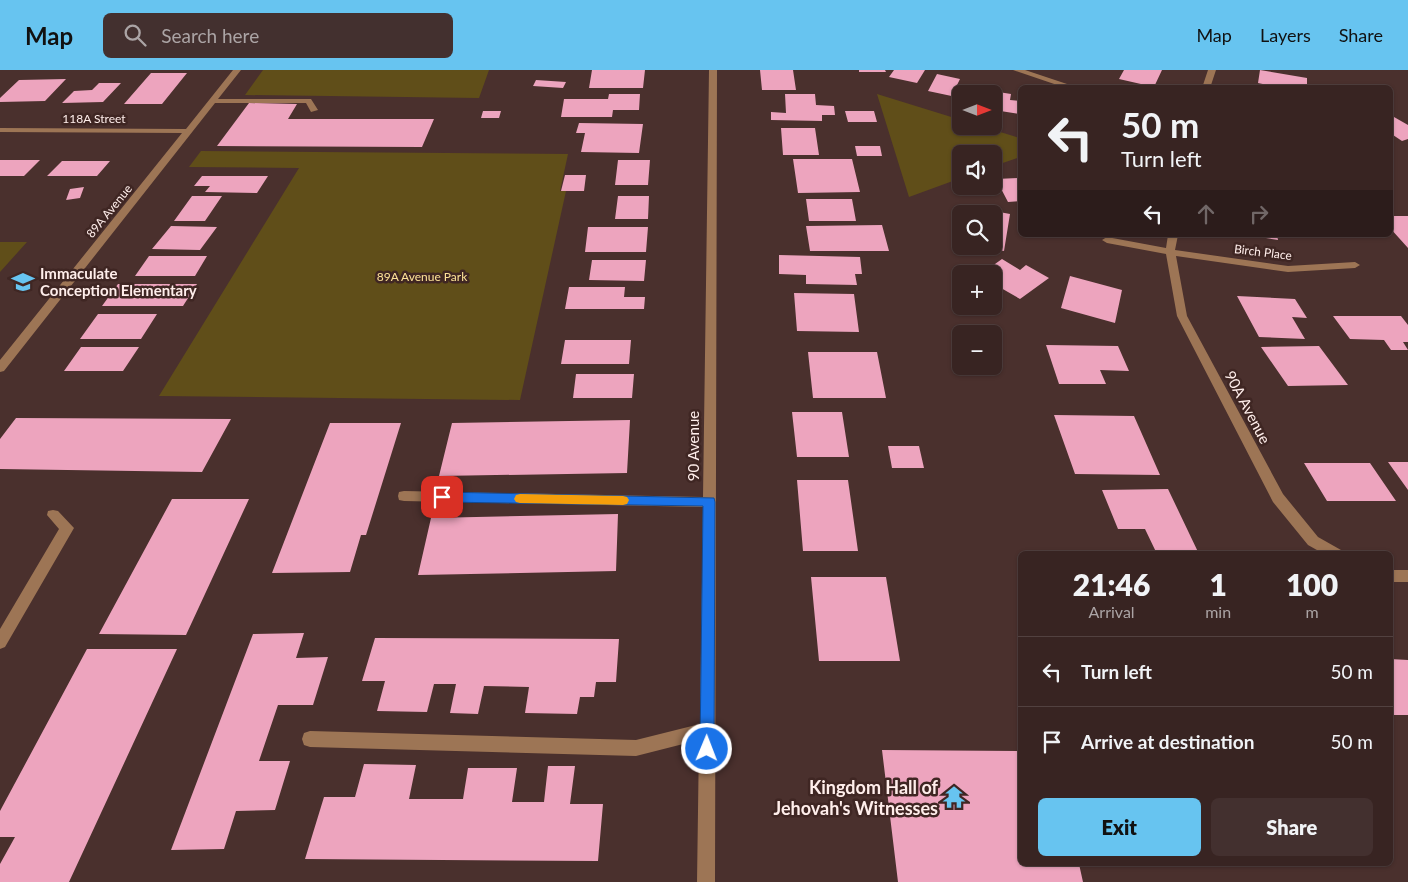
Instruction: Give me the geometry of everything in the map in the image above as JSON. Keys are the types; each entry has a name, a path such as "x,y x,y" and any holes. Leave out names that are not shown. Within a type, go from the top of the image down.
{"street":[{"name":"89A Avenue","path":"0,368 237,70"},
{"name":"90 Avenue","path":"706,882 713,70"},
{"path":"1017,70 1066,85"},
{"path":"1207,85 1212,70"},
{"path":"213,101 308,101 314,110"},
{"name":"118A Street","path":"0,130 189,131"},
{"name":"90A Avenue","path":"1173,237 1170,252 1182,316 1278,498 1314,541 1331,551"},
{"path":"1107,240 1170,252"},
{"name":"Birch Place","path":"1170,252 1288,269 1355,264"},
{"path":"404,496 709,502"},
{"path":"0,642 67,528 53,515"},
{"path":"1393,576 1408,576"},
{"path":"310,739 636,748 707,730"}],"green space":[{"path":"263,70 489,70 479,98 245,95"},
{"path":"877,94 952,117 952,135 1002,135 1002,132 1018,137 1018,158 1002,163 1002,145 952,145 952,181 909,197"},
{"name":"89A Avenue Park","path":"201,151 568,154 560,191 566,191 520,400 159,396 299,168 189,167"},
{"path":"0,242 27,242 0,272"}],"building":[{"path":"592,70 645,70 643,88 589,88"},
{"path":"760,70 793,70 796,90 762,90"},
{"path":"859,70 885,70 886,72 859,72"},
{"path":"894,70 925,70 917,83 889,77"},
{"path":"1124,70 1162,70 1155,85 1145,85 1119,79"},
{"path":"1260,70 1307,78 1307,85 1268,85 1258,83"},
{"path":"151,73 187,73 162,104 124,104"},
{"path":"937,74 960,79 957,85 952,85 952,96 928,91"},
{"path":"66,79 45,101 0,102 0,98 19,80"},
{"path":"536,80 566,82 563,88 533,86"},
{"path":"99,83 121,83 103,102 62,103 74,91 92,90"},
{"path":"1002,93 1011,94 1010,100 1018,101 1018,114 1002,111"},
{"path":"609,94 640,94 639,110 613,110 612,117 561,117 564,99 608,99"},
{"path":"785,94 815,94 816,105 834,106 835,115 822,115 822,121 771,120 771,112 786,113"},
{"path":"249,103 297,104 288,119 434,119 422,147 217,146"},
{"path":"483,111 501,111 499,118 481,118"},
{"path":"845,111 874,111 877,122 848,122"},
{"path":"1393,117 1408,125 1408,139 1402,141 1393,135"},
{"path":"579,123 643,124 639,153 581,152 585,133 576,133"},
{"path":"781,128 815,128 819,155 783,155"},
{"path":"855,146 880,146 882,156 857,156"},
{"path":"793,159 852,159 860,192 798,193"},
{"path":"0,160 40,160 24,176 0,176"},
{"path":"618,160 650,160 648,185 615,185"},
{"path":"62,161 110,161 97,176 47,176"},
{"path":"565,175 586,175 584,191 561,191"},
{"path":"202,176 268,176 257,193 205,192 210,186 194,186"},
{"path":"1018,178 1018,201 1008,202 1002,190 1002,179"},
{"path":"84,187 80,198 66,200 70,189"},
{"path":"192,196 222,196 205,221 174,221"},
{"path":"618,196 649,196 648,219 615,219"},
{"path":"806,199 852,199 856,221 809,221"},
{"path":"1002,212 1010,214 1004,251 1002,251"},
{"path":"1393,216 1408,216 1408,248 1393,231"},
{"path":"882,225 889,251 810,251 806,226"},
{"path":"171,226 217,227 200,250 152,249"},
{"path":"588,227 648,227 646,252 585,252"},
{"path":"1260,237 1277,237 1278,240"},
{"path":"779,255 860,257 862,274 855,274 857,285 806,284 806,275 779,274"},
{"path":"149,256 207,256 195,276 135,276"},
{"path":"1002,259 1020,270 1026,265 1049,278 1020,299 1002,289 1002,265 994,265"},
{"path":"592,260 646,260 644,281 589,280"},
{"path":"1070,276 1122,290 1115,323 1061,308"},
{"path":"118,284 197,284 183,306 102,306"},
{"path":"569,287 625,287 624,297 645,297 644,309 565,309"},
{"path":"794,293 854,294 859,332 797,331"},
{"path":"1237,296 1295,299 1307,318 1292,317 1305,339 1259,337"},
{"path":"98,314 157,314 141,339 80,339"},
{"path":"1333,316 1401,316 1408,325 1408,342 1403,342 1408,350 1391,350 1384,340 1350,339"},
{"path":"565,340 631,340 629,364 561,364"},
{"path":"1046,345 1118,346 1129,371 1100,370 1106,384 1059,384"},
{"path":"1319,346 1348,385 1288,386 1261,347"},
{"path":"81,347 139,347 123,371 64,371"},
{"path":"808,352 877,352 886,398 813,398"},
{"path":"576,374 634,374 632,398 573,398"},
{"path":"792,412 842,412 849,457 797,457"},
{"path":"1054,415 1134,416 1160,475 1075,474"},
{"path":"16,418 231,419 202,472 0,469 0,439"},
{"path":"630,420 627,473 439,476 452,423"},
{"path":"330,423 401,423 366,535 361,535 350,572 272,573"},
{"path":"888,446 919,446 924,468 892,468"},
{"path":"1388,462 1408,462 1408,490"},
{"path":"1304,463 1370,463 1396,501 1327,501"},
{"path":"797,480 848,480 858,551 803,551"},
{"path":"1168,489 1198,551 1156,551 1145,529 1118,529 1102,490"},
{"path":"172,499 249,499 186,635 99,634"},
{"path":"618,514 616,571 418,575 431,518"},
{"path":"811,577 886,577 900,661 819,661"},
{"path":"304,633 296,658 328,657 313,705 278,705 259,761 290,761 275,810 236,811 224,849 171,850 253,634"},
{"path":"375,638 619,639 616,682 596,682 594,697 580,697 577,714 525,713 529,687 484,686 478,714 450,713 456,684 434,684 427,712 377,711 385,681 362,681"},
{"path":"87,649 177,649 69,882 0,882 0,864 15,837 0,837 0,811"},
{"path":"1393,659 1408,660 1408,715 1393,715"},
{"name":"Kingdom Hall of Jehovah's Witnesses","path":"882,750 1018,751 1018,866 1079,866 1083,882 898,882"},
{"path":"364,764 416,765 409,799 463,799 468,768 517,768 512,802 544,802 548,766 575,766 570,804 603,804 598,861 305,859 324,797 355,797"}],"slow traffic":[{"path":"520,499 623,500"}],"place":[{"name":"Immaculate Conception Elementary","path":"23,282"},
{"name":"Kingdom Hall of Jehovah's Witnesses","path":"954,797"}],"route":[{"path":"442,497 709,502 707,749"}]}
